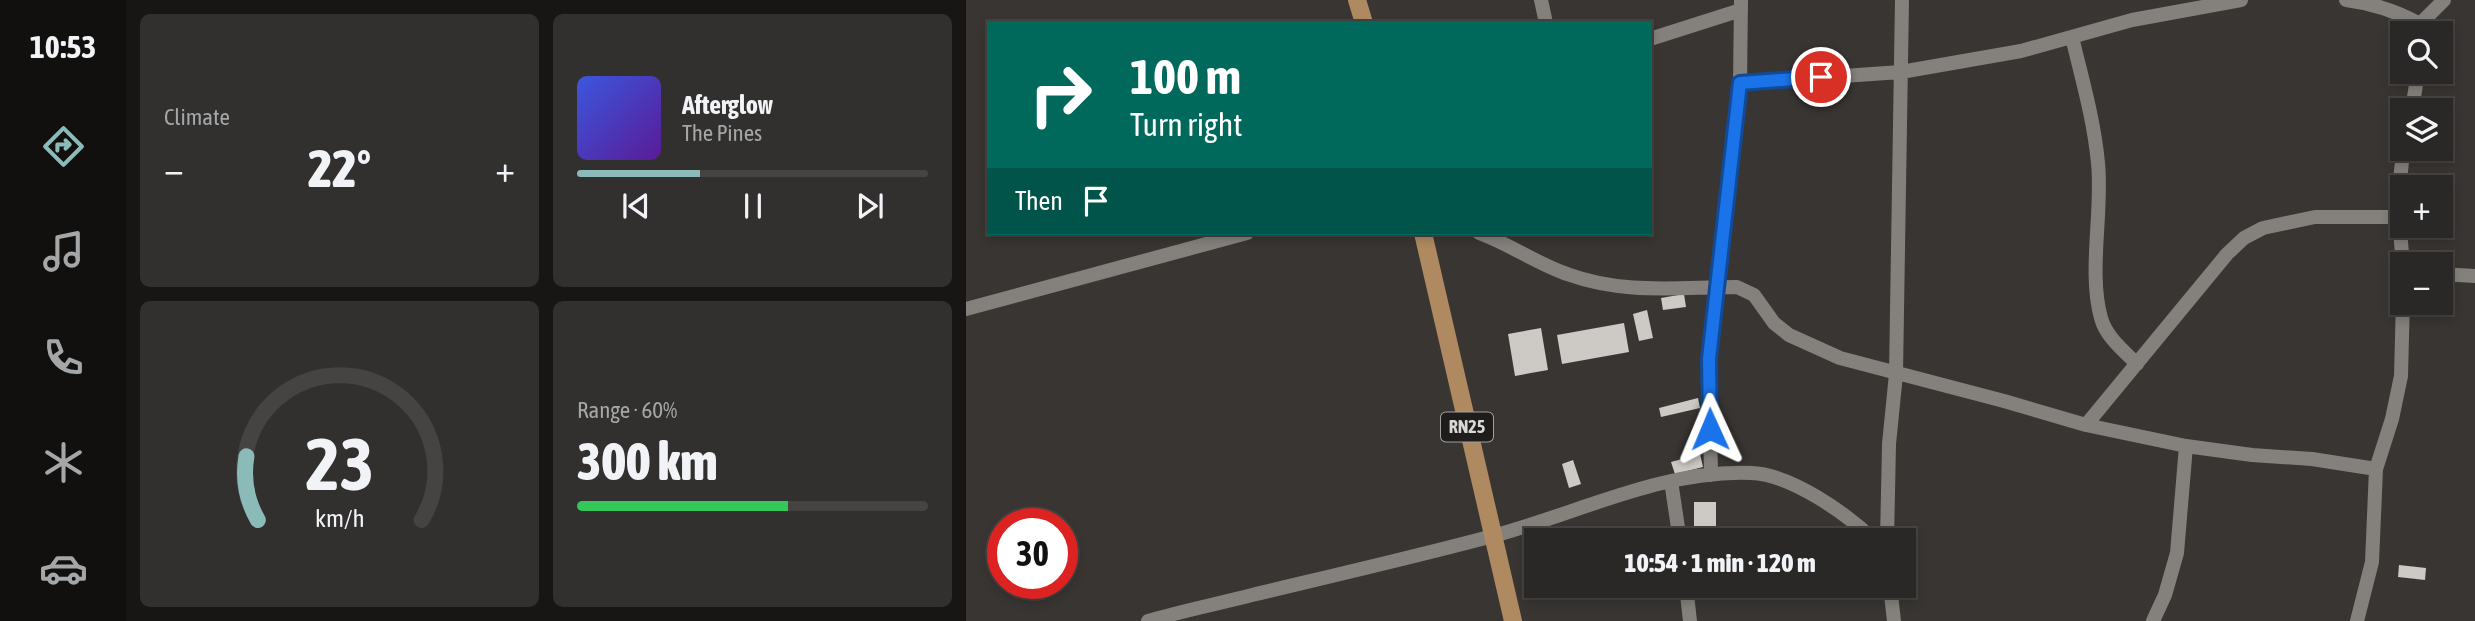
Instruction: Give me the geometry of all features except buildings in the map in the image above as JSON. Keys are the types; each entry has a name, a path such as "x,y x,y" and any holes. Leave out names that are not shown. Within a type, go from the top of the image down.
{"main road":[{"path":"1357,0 1363,21"},
{"name":"RN25","path":"1423,235 1513,621"}],"street":[{"path":"1541,0 1546,21"},
{"path":"1887,528 1889,444 1896,374 1902,0"},
{"path":"1740,83 1901,72 2021,51 2132,20 2241,0"},
{"path":"2346,0 2361,2 2403,21"},
{"path":"2427,21 2444,0"},
{"path":"1652,38 1741,5 1740,83 1709,359 1711,475"},
{"path":"2073,37 2099,165 2097,290 2101,320 2115,342 2137,364"},
{"path":"2086,425 2227,254 2244,238 2263,228 2315,217 2390,217"},
{"path":"966,309 1240,235"},
{"path":"1485,235 1566,274 1622,287 1663,290 1737,287 1754,295 1774,323 1788,335 1840,358 2086,425 2186,446 2252,455 2312,458 2376,469"},
{"path":"2453,275 2475,276"},
{"path":"2357,621 2372,562 2376,469 2392,419 2401,376 2403,315"},
{"path":"2153,621 2165,595 2177,553 2186,446"},
{"path":"1153,620 1492,537 1671,481 1711,475 1754,473 1781,480 1829,504 1861,528"},
{"path":"1671,481 1678,528"},
{"path":"1687,598 1690,621"},
{"path":"1891,598 1894,621"}],"route":[{"path":"1710,429 1709,359 1740,83 1821,77"}]}
